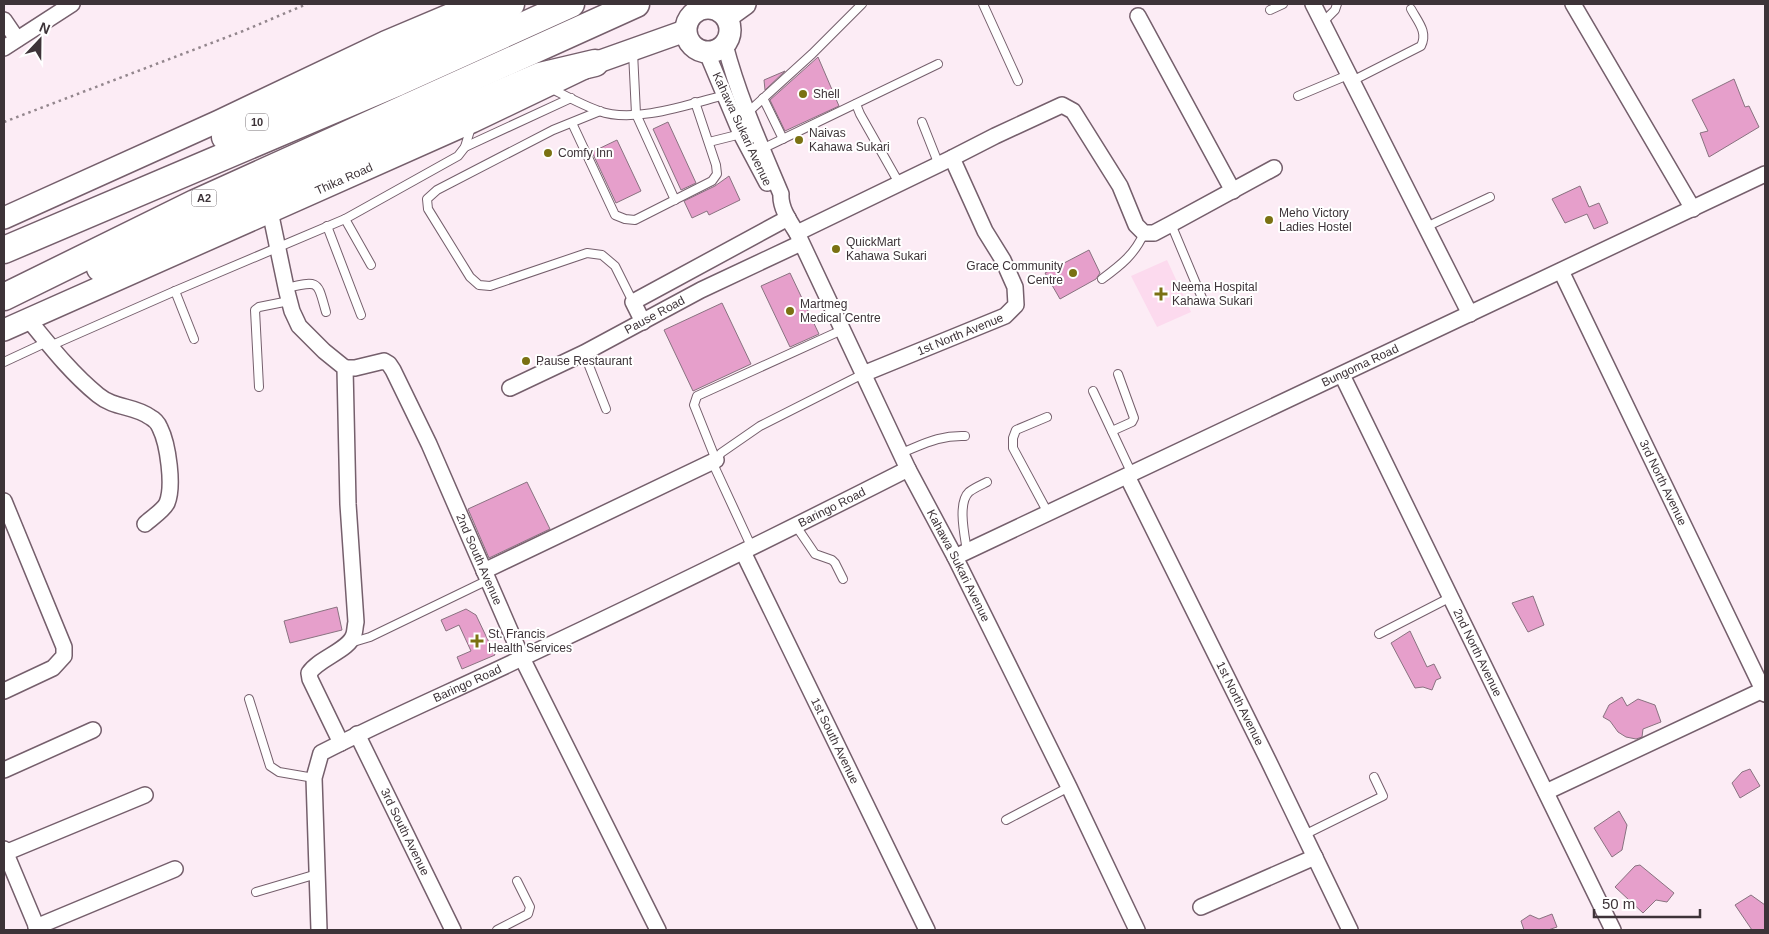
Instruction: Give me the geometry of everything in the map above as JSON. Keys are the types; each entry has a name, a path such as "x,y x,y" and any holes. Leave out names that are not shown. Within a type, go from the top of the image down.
{"highway":[{"name":"10","path":"4,244 98,197 511,4"},
{"name":"A2","path":"4,250 399,82 571,4"},
{"name":"A2","path":"4,297 195,203 636,4"},
{"path":"4,309 505,90 540,76 595,63"}],"main road":[{"path":"4,218 219,121 385,42 476,4"},
{"name":"Thika Road","path":"4,330 472,122 595,63 633,50 703,13 745,4"},
{"path":"703,13 731,27 731,33 716,49 694,47 688,39 703,13"}],"street":[{"path":"4,48 72,4"},
{"path":"1313,4 1470,314"},
{"path":"1573,4 1692,209"},
{"path":"1138,16 1233,191"},
{"path":"4,20 17,39"},
{"name":"Kahawa Sukari Avenue","path":"716,49 725,95 742,134 775,198 780,201 799,238 908,469 961,554 1137,930"},
{"name":"Kahawa Sukari Avenue","path":"716,49 733,75 746,114 781,194 780,201"},
{"name":"Pause Road","path":"510,388 584,353 643,322 899,183 1062,105 1073,111 1120,186 1136,225 1144,233"},
{"name":"1st North Avenue","path":"863,374 1004,316 1016,305 1016,287 1003,260 985,231 952,158"},
{"path":"1144,233 1154,233 1274,168"},
{"name":"Bungoma Road","path":"961,554 1765,174"},
{"path":"270,211 288,294 298,326 345,368 348,504 356,622 354,636 348,643 314,665 309,673 310,679 341,743"},
{"path":"643,322 633,302 788,218"},
{"name":"3rd North Avenue","path":"1561,271 1764,692"},
{"path":"28,319 68,367 110,404 140,410 160,425 164,436 168,461 169,496 166,505 145,524"},
{"name":"2nd South Avenue","path":"345,368 355,368 384,361 393,370 429,444 522,658 658,930"},
{"name":"2nd North Avenue","path":"1342,375 1613,930"},
{"path":"486,576 716,460"},
{"name":"Baringo Road","path":"319,930 314,778 321,753 356,734 522,658 747,550 908,469"},
{"name":"1st North Avenue","path":"1130,475 1350,930"},
{"path":"4,501 64,647 64,656 53,668 4,691"},
{"name":"1st South Avenue","path":"747,550 926,930"},
{"path":"1546,792 1764,692"},
{"path":"4,770 93,730"},
{"name":"3rd South Avenue","path":"356,734 452,930"},
{"path":"145,795 4,851 37,928 175,869"},
{"path":"1201,907 1315,857"}],"lane":[{"path":"746,114 812,54 862,4"},
{"path":"983,4 1018,81"},
{"path":"1270,10 1283,4"},
{"path":"1322,23 1335,10 1337,4"},
{"path":"1298,96 1350,78 1421,46 1425,38 1424,33 1411,9"},
{"path":"633,50 636,114 675,200"},
{"path":"762,149 938,64"},
{"path":"548,87 600,111 622,115 656,112 725,95"},
{"path":"465,147 571,98"},
{"path":"763,98 783,139"},
{"path":"572,123 615,215 635,220 712,181 717,174 709,142 695,102"},
{"path":"856,104 899,183"},
{"path":"600,111 553,130 437,190 427,200 428,208 470,276 479,285 490,286 587,253 602,255 615,266 633,302"},
{"path":"4,362 345,219 458,156 465,147 472,122"},
{"path":"922,122 938,164"},
{"path":"709,142 742,134"},
{"path":"1426,227 1490,197"},
{"path":"345,219 371,265"},
{"path":"1171,224 1202,298"},
{"path":"327,226 361,315"},
{"path":"1102,279 1126,261 1133,253 1144,233"},
{"path":"259,387 255,310 258,306 288,294 303,284 314,284 318,286 326,312"},
{"path":"175,291 194,339"},
{"path":"747,550 716,468 716,460 694,405 694,400 697,396 842,330"},
{"path":"584,353 606,409"},
{"path":"716,460 721,453 760,426 863,374"},
{"path":"1112,430 1132,422 1134,418 1134,413 1118,374"},
{"path":"1093,391 1112,430 1130,475"},
{"path":"1047,417 1016,430 1013,438 1013,448 1048,513"},
{"path":"901,453 938,438 965,436"},
{"path":"961,554 965,498 970,492 987,482"},
{"path":"796,526 815,554 832,560 835,563 843,580"},
{"path":"348,643 370,637 486,576"},
{"path":"1379,634 1451,598"},
{"path":"249,699 270,766 279,772 314,778"},
{"path":"1304,835 1383,796 1374,777"},
{"path":"1006,820 1069,788"},
{"path":"256,892 317,874"},
{"path":"497,930 528,914 530,907 517,881"}],"path":[{"path":"4,122 243,32 307,4"}],"shaded area":[{"name":"Neema Hospital Kahawa Sukari","path":"1167,260 1191,312 1157,327 1131,276"}],"building":[{"path":"818,57 839,106 785,131 770,100"},
{"path":"785,71 765,90 764,80"},
{"path":"1734,79 1745,107 1749,106 1759,127 1709,157 1700,133 1708,131 1692,100"},
{"path":"668,122 696,183 681,190 653,129"},
{"path":"617,140 641,191 616,203 592,152"},
{"path":"729,176 740,200 709,215 707,211 692,218 684,201 715,186"},
{"path":"1580,186 1589,207 1599,203 1608,223 1594,229 1587,214 1565,223 1552,199"},
{"name":"Grace Community Centre","path":"1089,250 1100,273 1096,279 1060,299 1045,273"},
{"name":"Martmeg Medical Centre","path":"790,273 819,334 790,347 761,286"},
{"path":"722,303 751,364 693,391 664,330"},
{"path":"527,482 550,529 489,558 468,509"},
{"path":"1533,596 1544,625 1528,632 1512,603"},
{"path":"337,607 342,630 290,643 284,621"},
{"name":"St. Francis Health Services","path":"466,609 476,615 495,655 462,669 457,657 471,651 459,625 446,631 441,620"},
{"path":"1410,631 1427,667 1434,664 1441,678 1436,680 1432,690 1423,687 1415,688 1391,643"},
{"path":"1622,697 1627,706 1638,699 1655,705 1661,722 1643,729 1642,737 1636,739 1626,737 1618,732 1610,721 1603,717 1609,705"},
{"path":"1750,769 1760,786 1740,798 1732,783 1742,772"},
{"path":"1619,811 1627,825 1622,850 1612,857 1594,828"},
{"path":"1640,865 1674,893 1667,902 1656,900 1643,913 1615,887 1635,866"},
{"path":"1751,895 1765,905 1765,930 1752,930 1735,905"},
{"path":"1552,914 1557,927 1548,930 1524,930 1521,921 1530,915 1539,919"}],"place":[{"name":"Shell","path":"803,94"},
{"name":"Naivas Kahawa Sukari","path":"799,140"},
{"name":"Comfy Inn","path":"548,153"},
{"name":"Meho Victory Ladies Hostel","path":"1269,220"},
{"name":"QuickMart Kahawa Sukari","path":"836,249"},
{"name":"Grace Community Centre","path":"1073,273"},
{"name":"Neema Hospital Kahawa Sukari","path":"1161,294"},
{"name":"Martmeg Medical Centre","path":"790,311"},
{"name":"Pause Restaurant","path":"526,361"},
{"name":"St. Francis Health Services","path":"477,641"}]}
